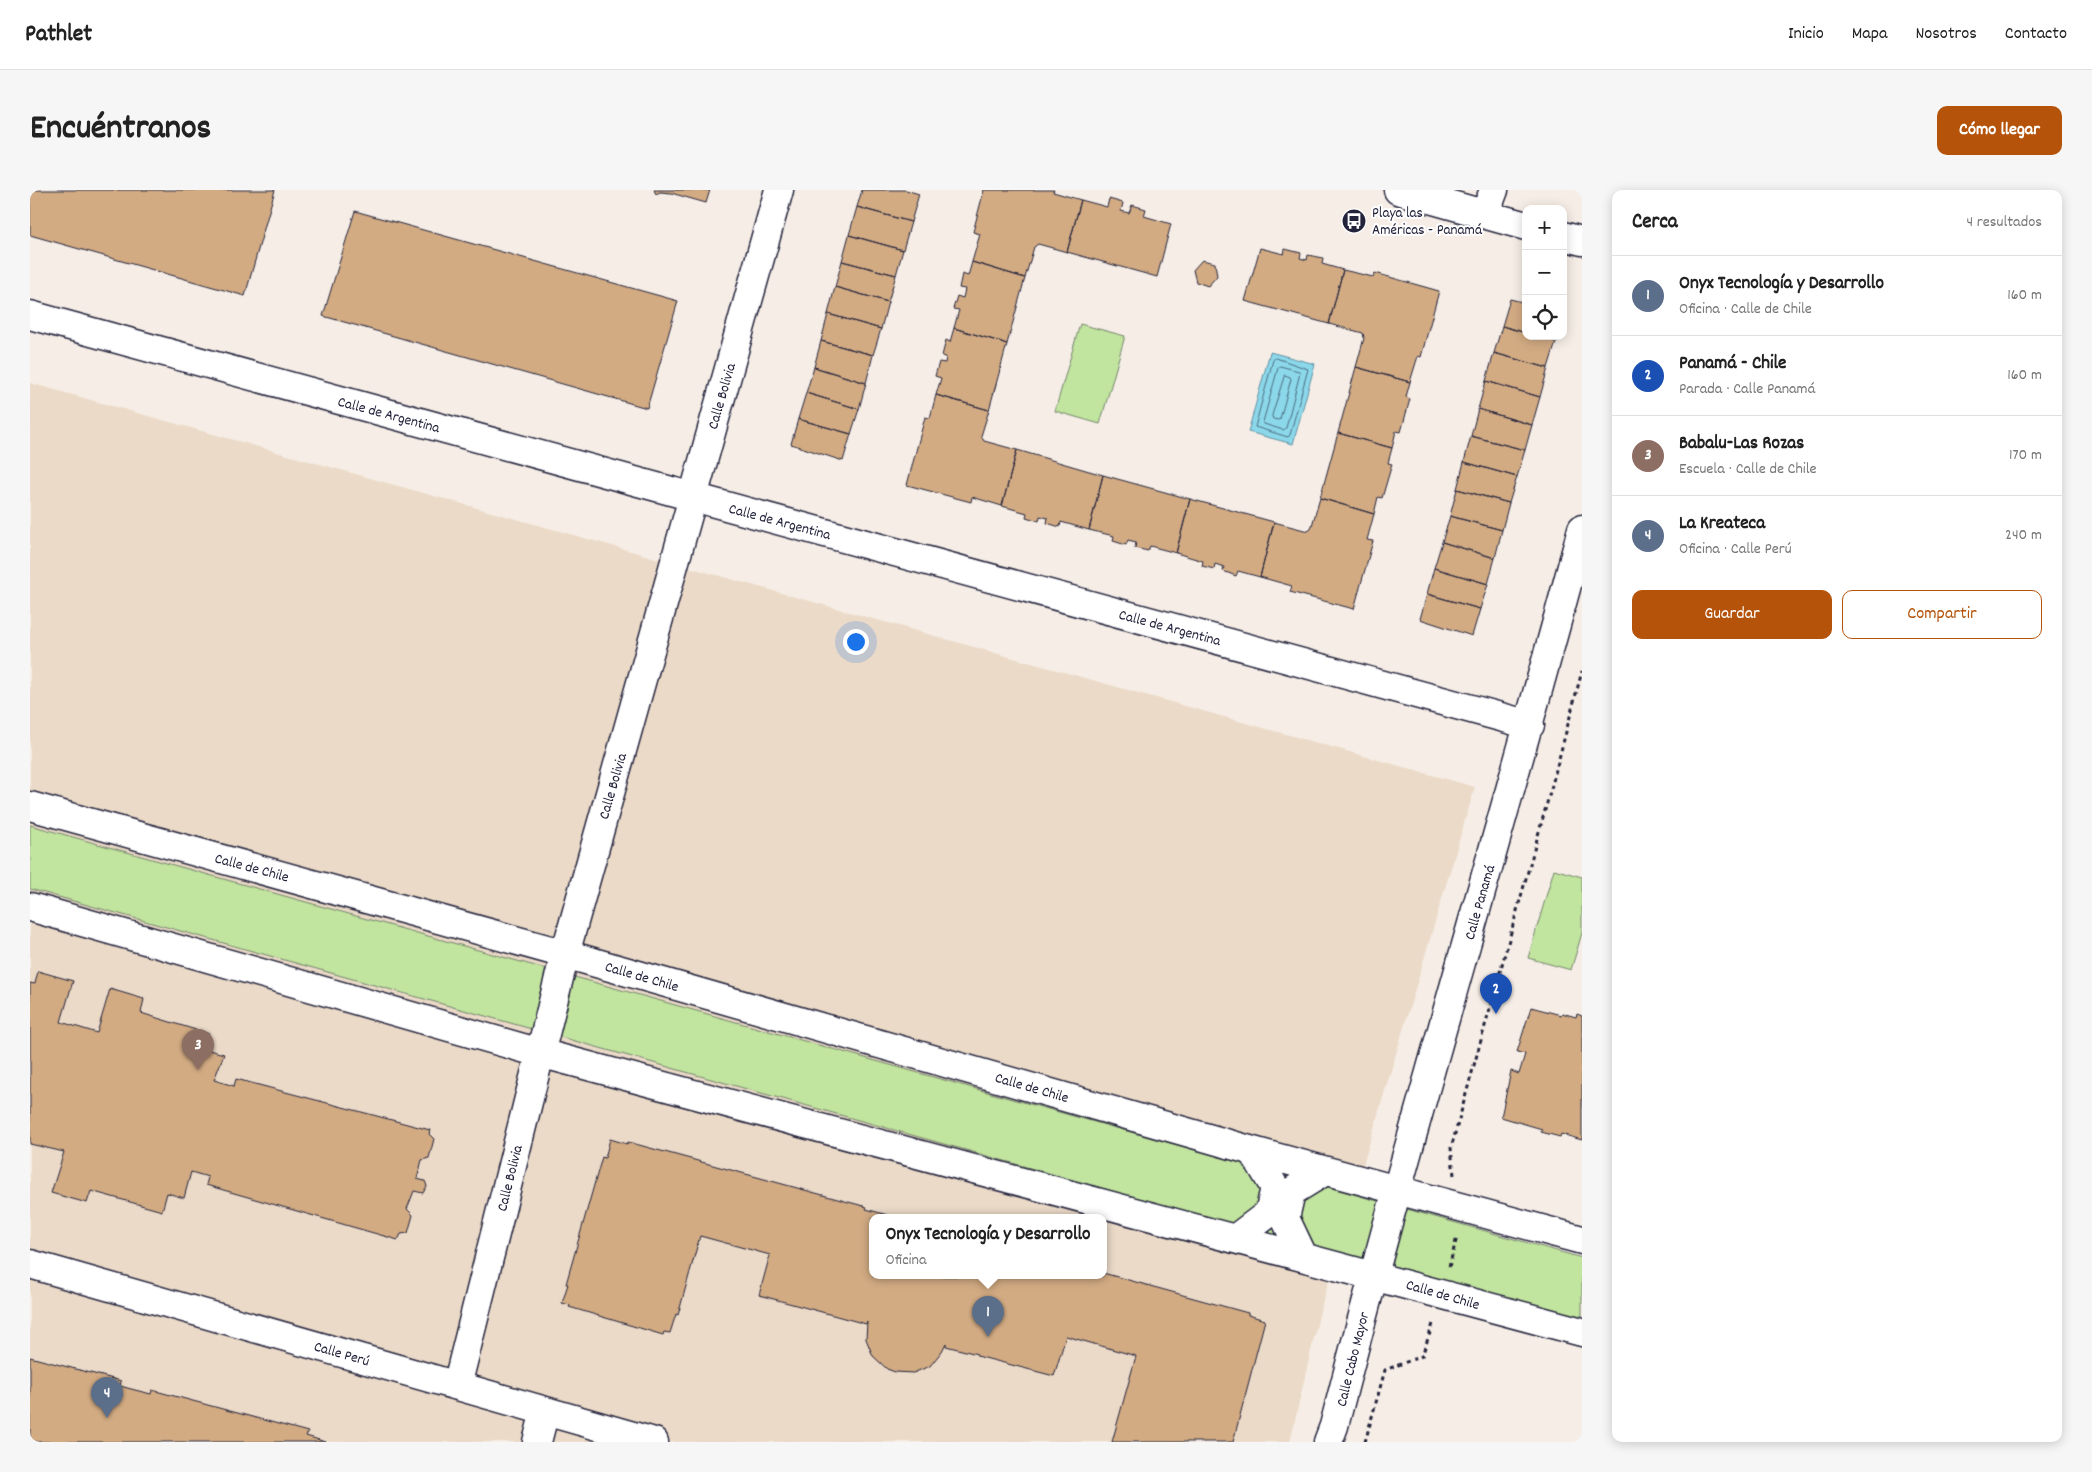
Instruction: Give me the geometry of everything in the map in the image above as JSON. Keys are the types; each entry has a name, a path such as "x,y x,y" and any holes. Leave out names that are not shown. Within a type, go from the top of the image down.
{"street":[{"name":"Calle Bolivia","path":"457,1386 565,954 779,190"},
{"path":"1398,190 1489,202 1522,223"},
{"path":"1567,237 1582,241"},
{"name":"Calle de Argentina","path":"30,315 693,498 1530,725"},
{"name":"Calle Panamá","path":"1373,1275 1530,725 1582,529"},
{"name":"Calle de Chile","path":"30,806 565,954 1253,1151 1582,1240"},
{"name":"Calle de Chile","path":"30,907 540,1053 1582,1332"},
{"path":"1236,1238 1268,1213 1275,1188 1253,1151"},
{"path":"1303,1256 1284,1218 1292,1192 1325,1171"},
{"name":"Calle Perú","path":"30,1264 544,1411 584,1432 654,1442"},
{"name":"Calle Cabo Mayor","path":"1328,1442 1334,1426 1373,1275"},
{"path":"537,1442 544,1411"}],"path":[{"path":"1365,1442 1385,1370 1422,1356 1443,1295 1463,1208 1454,1180 1451,1148 1582,671"}],"shaded area":[{"path":"30,383 1475,787 1321,1307 1290,1442 30,1442"}],"green space":[{"path":"1080,324 1125,336 1100,424 1055,411"},
{"path":"30,825 1582,1258 1582,1322 30,889"},
{"path":"1554,869 1582,877 1582,933 1571,970 1528,958"}],"water":[{"path":"1270,352 1315,364 1293,444 1248,432"}],"building":[{"path":"30,190 275,190 245,296 30,235"},
{"path":"654,190 710,190 706,203 671,193 660,192 656,194"},
{"path":"862,190 906,190 919,194 911,222 857,207"},
{"path":"984,190 1054,190 1053,192 1081,200 1067,252 1038,244 1034,247 1025,278 972,262 980,234 973,232"},
{"path":"1109,199 1123,203 1121,211 1129,213 1132,205 1146,209 1144,216 1171,224 1157,277 1067,252 1081,200 1107,207"},
{"path":"857,207 911,222 903,250 849,235"},
{"path":"355,211 678,301 647,408 323,316"},
{"path":"849,235 903,250 896,275 842,261"},
{"path":"1260,248 1284,254 1285,249 1301,253 1300,258 1307,260 1308,255 1323,258 1322,264 1343,270 1329,324 1245,301"},
{"path":"1202,260 1215,263 1217,276 1208,286 1196,282 1193,270"},
{"path":"842,261 896,275 888,302 835,287"},
{"path":"972,262 1025,278 1007,344 954,328 959,310 953,309 957,296 963,298 965,289 959,288 962,274 968,276"},
{"path":"1343,270 1373,277 1375,273 1439,291 1421,357 1418,356 1410,382 1356,367 1364,338 1363,333 1329,324"},
{"path":"835,287 888,302 881,329 828,314"},
{"path":"1510,299 1522,302 1522,332 1502,326"},
{"path":"828,314 881,329 873,355 821,341"},
{"path":"1502,326 1522,332 1522,340 1550,340 1556,342 1548,368 1494,353"},
{"path":"954,328 1007,344 989,410 936,395 941,378 935,376 939,362 945,363 946,357 942,356 946,340 950,342"},
{"path":"821,341 873,355 866,383 814,367"},
{"path":"1494,353 1548,368 1540,397 1486,381"},
{"path":"814,367 866,383 859,409 806,393"},
{"path":"1356,367 1410,382 1406,397 1410,399 1401,432 1396,431 1392,448 1338,433"},
{"path":"1486,381 1540,397 1532,425 1478,409"},
{"path":"806,393 859,409 851,434 798,419"},
{"path":"936,395 989,410 981,436 984,441 1017,450 1002,506 972,497 971,502 907,485 925,417 930,418"},
{"path":"1478,409 1532,425 1525,450 1471,436"},
{"path":"798,419 851,434 843,461 791,444"},
{"path":"1338,433 1392,448 1388,463 1392,464 1382,498 1378,497 1374,514 1320,498"},
{"path":"1471,436 1525,450 1517,477 1464,462"},
{"path":"1017,450 1103,475 1089,530 1061,522 1060,527 1047,523 1048,518 1040,516 1039,521 1026,517 1027,513 1002,506"},
{"path":"1464,462 1517,477 1509,503 1457,489"},
{"path":"1103,475 1190,499 1176,553 1150,546 1148,551 1135,548 1136,542 1128,540 1126,545 1113,541 1114,536 1089,530"},
{"path":"1457,489 1509,503 1502,530 1450,516"},
{"path":"1320,498 1374,514 1367,540 1373,541 1354,609 1290,592 1292,586 1260,577 1274,522 1308,531 1311,529"},
{"path":"1190,499 1274,522 1260,577 1238,571 1236,576 1223,571 1224,567 1215,564 1214,569 1202,566 1203,561 1176,553"},
{"path":"1450,516 1502,530 1495,558 1442,542"},
{"path":"1442,542 1495,558 1488,584 1434,568"},
{"path":"1434,568 1488,584 1480,609 1427,594"},
{"path":"1427,594 1480,609 1472,636 1420,619"},
{"path":"38,971 73,981 61,1022 97,1033 110,989 144,999 141,1013 209,1034 205,1049 224,1054 214,1080 234,1086 236,1079 430,1130 429,1134 434,1139 429,1158 422,1160 417,1179 425,1181 427,1186 423,1193 414,1191 407,1209 413,1215 408,1233 401,1234 398,1240 206,1185 208,1177 191,1172 184,1198 167,1193 162,1211 91,1191 87,1203 51,1193 64,1152 30,1144 30,983 35,984"},
{"path":"1531,1007 1561,1015 1562,1013 1576,1017 1577,1014 1582,1016 1582,1140 1561,1134 1560,1137 1541,1132 1542,1129 1501,1117 1511,1071 1519,1074 1525,1054 1517,1052"},
{"path":"610,1139 627,1144 628,1142 867,1207 866,1209 884,1214 869,1214 869,1279 1107,1279 1107,1274 1248,1313 1248,1315 1265,1320 1233,1442 1112,1442 1136,1356 1066,1336 1054,1376 977,1356 977,1354 946,1346 946,1343 930,1366 913,1373 895,1372 887,1369 873,1356 866,1339 867,1322 866,1324 759,1295 770,1255 700,1236 678,1315 676,1314 670,1333 664,1332 663,1335 569,1307 570,1305 562,1303 568,1284 566,1284 602,1157 605,1158"},
{"path":"30,1357 121,1381 120,1386 151,1394 152,1390 308,1432 306,1436 326,1442 30,1442"}],"place":[{"name":"Playa las Américas - Panamá","path":"1354,221"},
{"name":"Panamá - Chile","path":"1496,1014"},
{"name":"Babalu-Las Rozas","path":"198,1070"},
{"name":"Onyx Tecnología y Desarrollo","path":"988,1337"},
{"name":"La Kreateca","path":"107,1418"}]}
